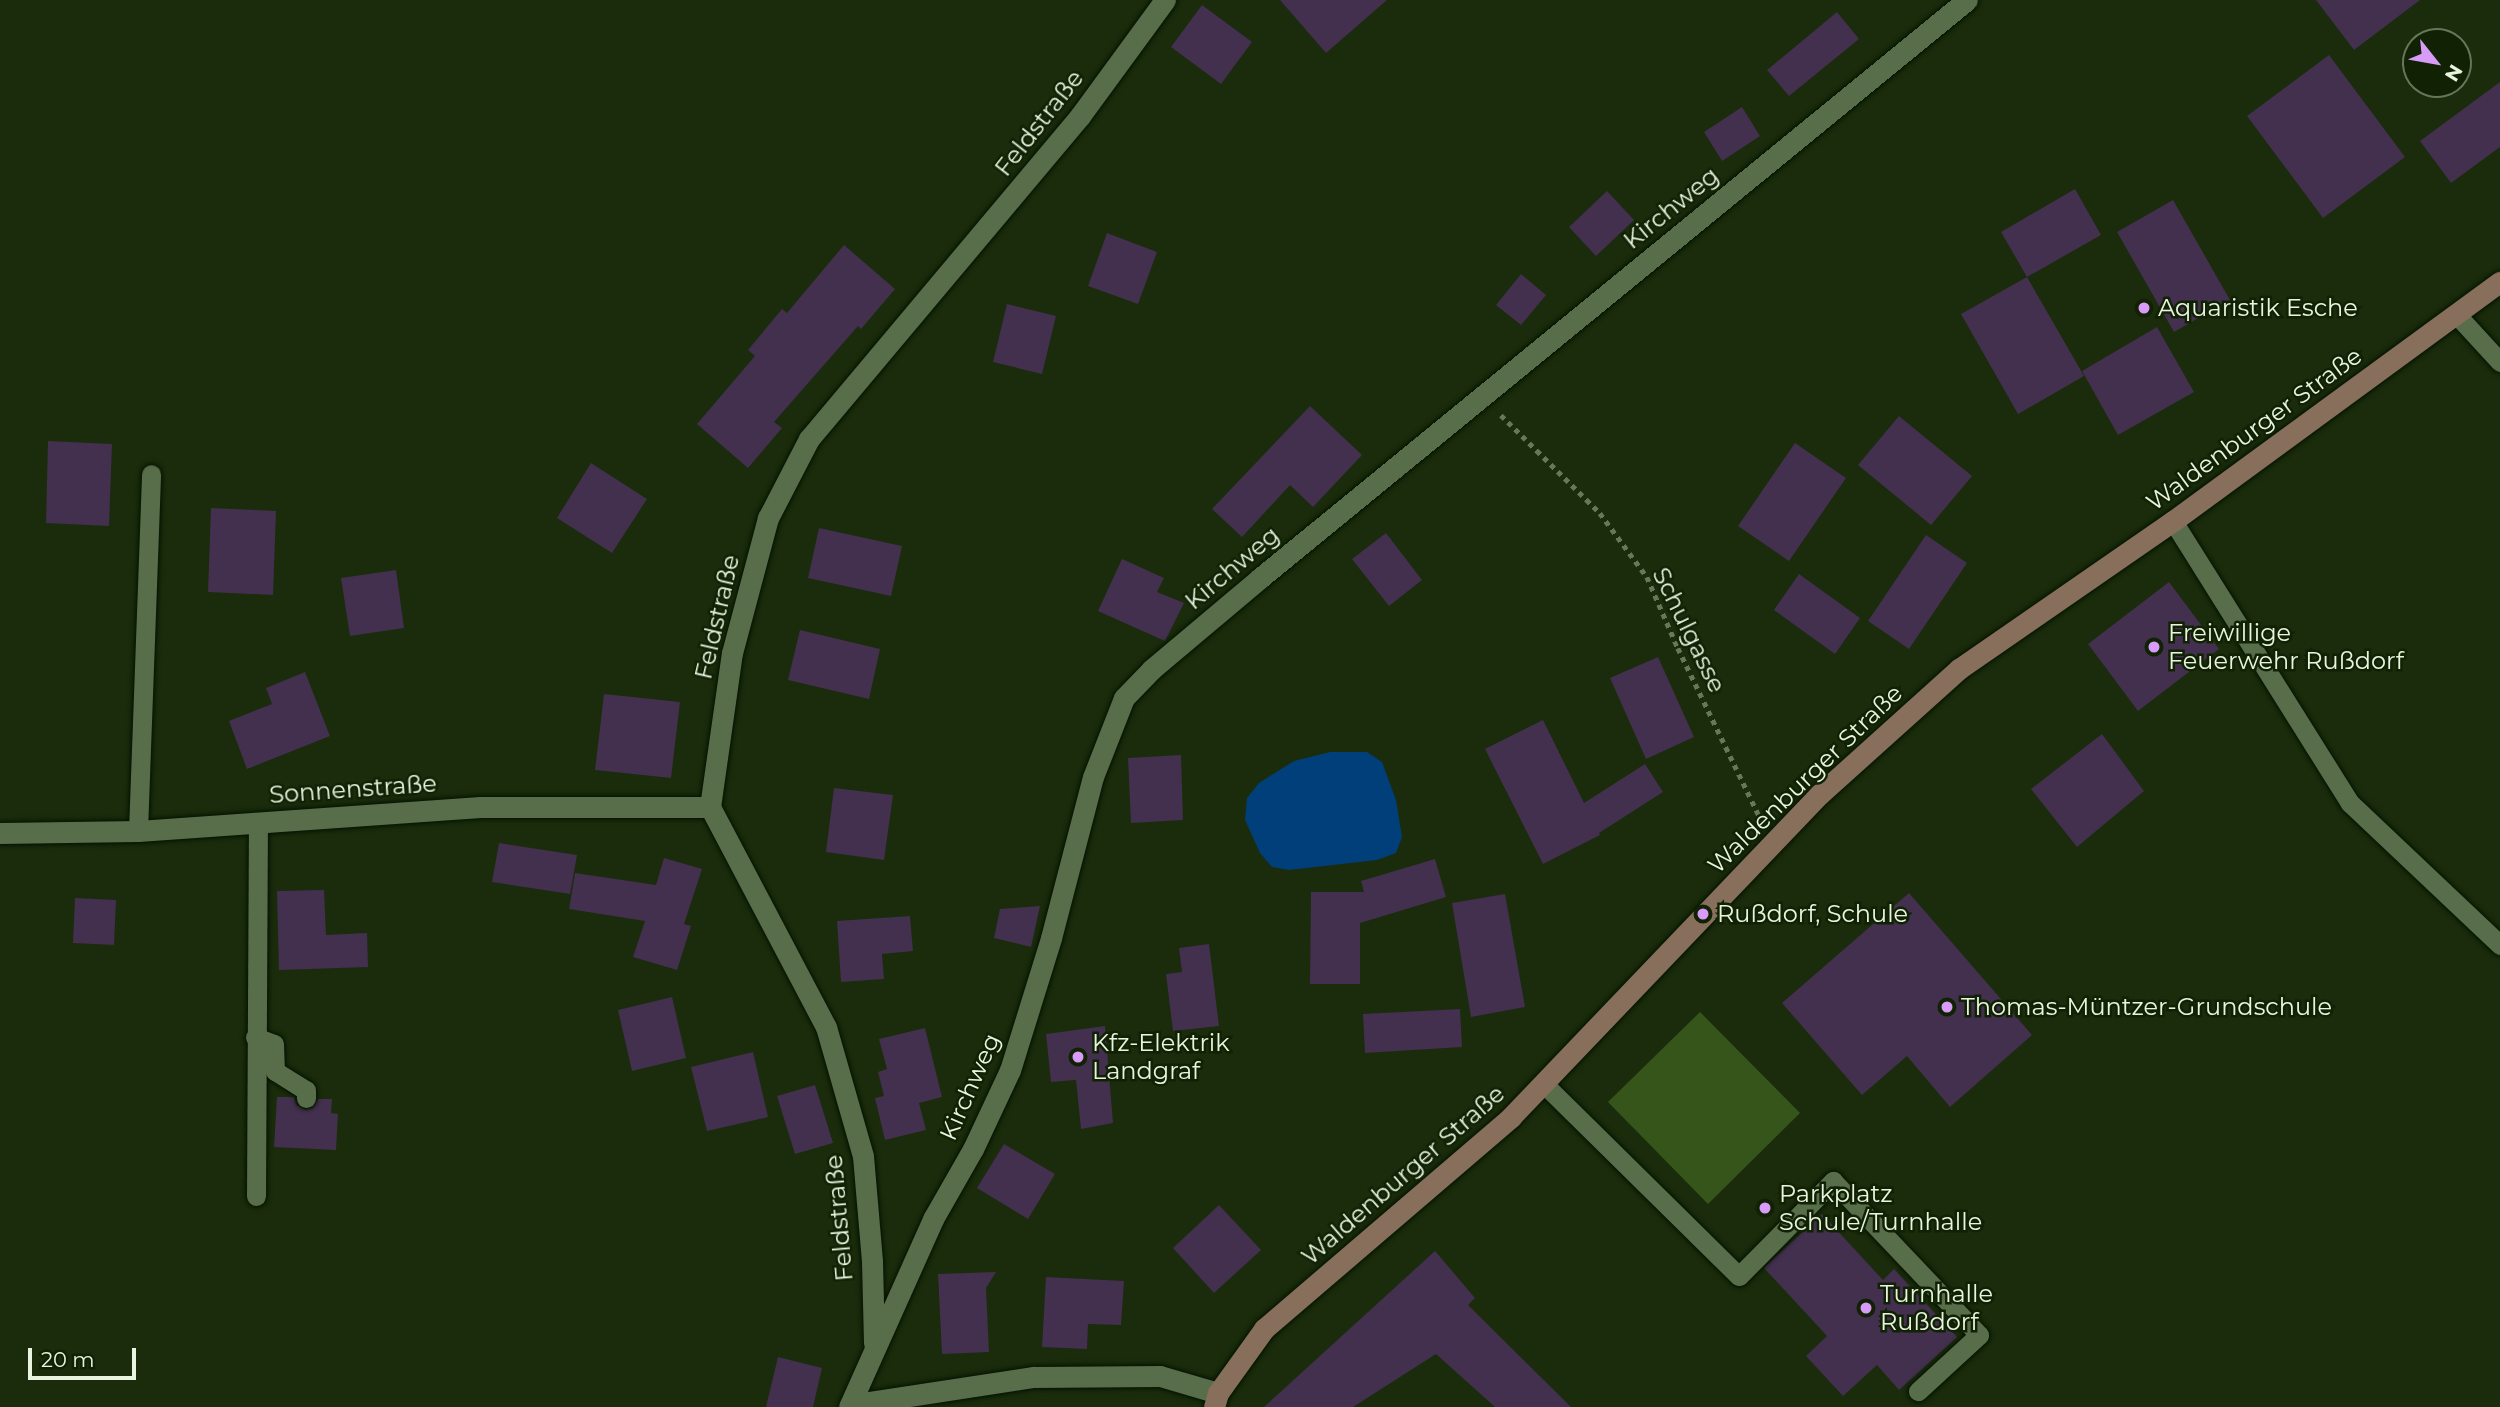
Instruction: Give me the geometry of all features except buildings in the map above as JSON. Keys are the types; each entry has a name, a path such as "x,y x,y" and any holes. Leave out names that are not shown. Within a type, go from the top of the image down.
{"main road":[{"name":"Waldenburger Straße","path":"1216,1400 1264,1329 1511,1118 1820,794 1959,669 2174,521 2500,282"}],"street":[{"name":"Feldstraße","path":"874,1347 872,1261 863,1156 826,1027 710,807 732,653 768,518 809,439 1038,169 1165,0"},
{"name":"Kirchweg","path":"849,1406 933,1219 974,1149 1010,1070 1051,938 1093,777 1124,698 1152,669 1482,395 1967,0"},
{"name":"Sonnenstraße","path":"0,833 138,831 480,807 710,807"},
{"name":"Waldenburger Straße","path":"1034,1377 1160,1376 1216,1400"},
{"name":"Kirchweg","path":"849,1406 1034,1377"}],"lane":[{"path":"2456,314 2500,362"},
{"path":"138,831 151,474"},
{"path":"2174,521 2350,803 2500,945"},
{"path":"256,1196 258,822"},
{"path":"255,1037 274,1044 275,1071 306,1090 306,1098"},
{"path":"1545,1085 1738,1276 1833,1181 1979,1335 1918,1391"}],"path":[{"name":"Schulgasse","path":"1482,395 1600,513 1647,576 1678,648 1773,844"}],"green space":[{"path":"1700,1012 1800,1113 1708,1204 1608,1102"}],"water":[{"path":"1330,752 1367,752 1382,762 1396,800 1402,837 1396,853 1377,860 1289,870 1272,867 1260,853 1245,820 1247,798 1259,783 1294,761"}],"place":[{"name":"Aquaristik Esche","path":"2144,308"},
{"name":"Freiwillige Feuerwehr Rußdorf","path":"2154,647"},
{"name":"Rußdorf, Schule","path":"1703,914"},
{"name":"Thomas-Müntzer-Grundschule","path":"1947,1007"},
{"name":"Kfz-Elektrik Landgraf","path":"1078,1057"},
{"name":"Parkplatz Schule/Turnhalle","path":"1765,1208"},
{"name":"Turnhalle Rußdorf","path":"1866,1308"}]}
